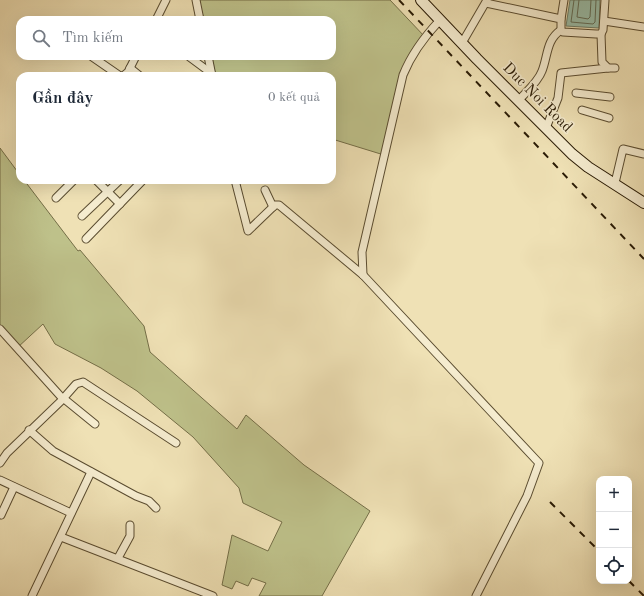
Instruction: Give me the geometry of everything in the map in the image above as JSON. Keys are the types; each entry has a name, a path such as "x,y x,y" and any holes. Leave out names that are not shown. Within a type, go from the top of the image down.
{"street":[{"path":"158,16 166,0"},
{"path":"196,0 199,16"},
{"name":"Duc Noi Road","path":"421,0 518,100 588,168 644,203"},
{"path":"561,30 564,0"},
{"path":"546,128 558,98 561,73 611,68 602,62 601,34 603,30 605,0"},
{"path":"462,43 487,2 561,19"},
{"path":"363,275 362,252 403,75 407,64 429,32 440,20"},
{"path":"604,21 644,27"},
{"path":"561,30 566,33 601,34"},
{"path":"518,100 539,77 551,41 555,34 561,30"},
{"path":"97,60 116,72"},
{"path":"126,72 134,60"},
{"path":"193,60 208,72"},
{"path":"209,60 211,72"},
{"path":"130,68 135,72"},
{"path":"576,93 610,97"},
{"path":"582,110 609,118"},
{"path":"614,183 623,149 644,154"},
{"path":"56,198 70,184"},
{"path":"100,184 120,204"},
{"path":"82,216 116,184"},
{"path":"86,239 139,184"},
{"path":"236,184 248,231 276,204 279,205 363,275 539,463 527,496 476,596"},
{"path":"265,190 273,207"},
{"path":"0,329 63,398 95,424"},
{"path":"0,463 7,453 29,430 76,384 83,382 176,442"},
{"path":"29,430 53,451 149,501 156,508"},
{"path":"32,596 91,472"},
{"path":"0,480 71,513"},
{"path":"1,515 14,487"},
{"path":"118,558 130,536 130,525"},
{"path":"61,537 214,596"}],"shaded area":[{"path":"197,0 390,0 425,37 407,64 384,155 336,140 336,72 212,72 210,60 336,60 336,16 200,16"},
{"path":"0,148 16,170 16,184 27,184 78,251 80,250 144,326 150,352 237,429 246,415 304,465 370,511 322,596 259,596 266,583 252,578 248,586 236,581 232,589 222,585 232,535 268,551 282,522 243,503 239,488 193,437 137,391 101,368 55,344 43,324 17,348 0,329"}],"water":[{"path":"570,0 600,0 599,28 566,26"}],"railway":[{"path":"399,0 644,259"},
{"path":"550,502 596,548"},
{"path":"632,584 644,596"}]}
